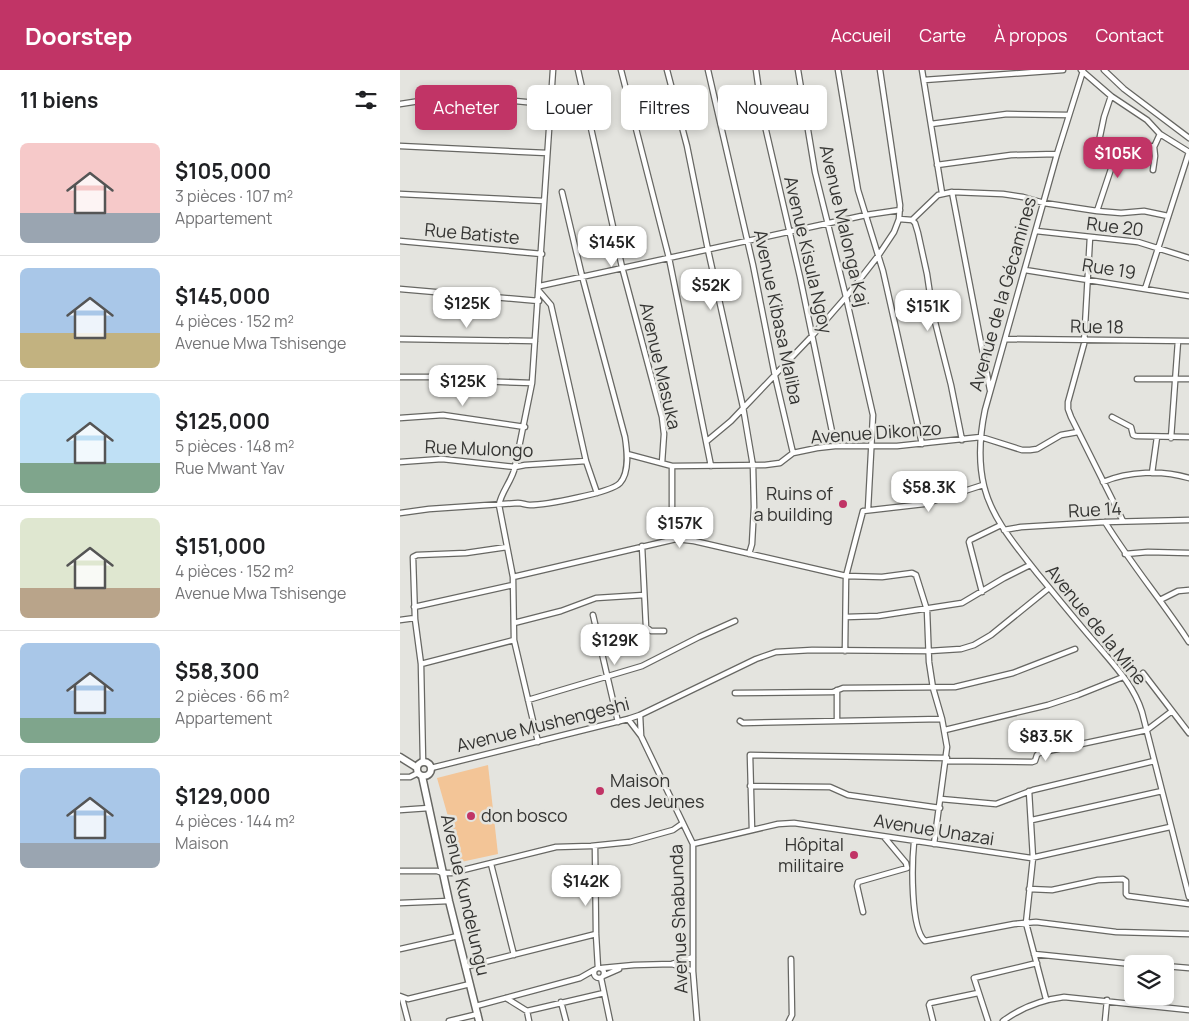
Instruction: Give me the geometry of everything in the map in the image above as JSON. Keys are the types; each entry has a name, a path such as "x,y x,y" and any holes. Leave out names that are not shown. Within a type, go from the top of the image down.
{"street":[{"path":"552,85 553,70"},
{"name":"Avenue Masuka","path":"578,70 622,267 662,417 664,434 662,463"},
{"path":"621,70 669,258 711,466"},
{"path":"667,70 687,146 743,407 753,466 754,507 752,544 749,554"},
{"name":"Avenue Kibasa Maliba","path":"708,70 748,241 775,376 793,453"},
{"name":"Avenue Kisula Ngoy","path":"756,70 762,113 835,446"},
{"name":"Avenue Malonga Kaj","path":"798,70 815,172 873,415 868,509"},
{"path":"838,70 858,190 870,224 887,286 922,444"},
{"path":"707,441 727,425 812,336 846,298 894,232 900,210 880,70"},
{"path":"922,70 942,193"},
{"path":"924,80 1063,70"},
{"path":"1104,70 1124,89 1189,138"},
{"path":"1082,71 1111,96 1141,116 1160,134 1189,152 1146,288"},
{"name":"Avenue de la Gécamines","path":"1002,528 983,485 981,437 985,410 1082,71"},
{"path":"1111,96 1098,140 1139,143 1154,147"},
{"path":"400,104 467,97 527,103"},
{"path":"931,124 1007,114 1068,115"},
{"path":"538,742 514,640 513,577 499,505 500,498 512,479 525,427 532,383 540,288 548,130"},
{"path":"1152,170 1155,156 1154,147 1160,134"},
{"path":"1097,211 1113,163 1116,141"},
{"path":"400,146 547,153"},
{"path":"937,165 1011,155 1057,154"},
{"path":"400,513 429,509 518,503 532,505 597,493 620,483 624,474 627,454 625,437 582,276 562,192"},
{"path":"912,220 942,193 952,192 1012,195 1044,203 1097,211 1144,211 1168,216"},
{"path":"952,192 990,392"},
{"path":"400,194 544,201"},
{"path":"540,288 622,267 789,233 866,215 900,210"},
{"path":"899,219 915,222 922,249 933,314 951,385 962,440"},
{"name":"Rue 20","path":"1036,231 1128,240 1159,247 1189,258"},
{"path":"1090,237 1084,340 1068,402 1069,414 1123,521"},
{"name":"Rue Batiste","path":"400,241 542,254"},
{"name":"Rue 19","path":"1025,270 1189,296"},
{"path":"540,288 551,305 586,462 597,493"},
{"path":"400,289 539,302"},
{"name":"Rue 18","path":"1006,338 1189,341"},
{"path":"400,340 535,341"},
{"path":"1171,438 1178,341"},
{"path":"400,377 437,376 478,381 532,383"},
{"path":"1137,379 1189,379"},
{"path":"400,418 443,415 525,427"},
{"path":"1112,417 1131,427 1133,434 1136,436 1189,438"},
{"path":"981,437 1022,450 1030,450 1061,435 1078,432"},
{"name":"Avenue Dikonzo","path":"627,454 672,466 753,466 776,464 793,453 835,446 922,444 981,437"},
{"path":"1152,473 1157,437"},
{"name":"Rue Mulongo","path":"400,462 442,460 515,467 586,462"},
{"path":"672,466 672,540"},
{"path":"1103,482 1124,474 1173,474 1189,478"},
{"path":"845,651 846,576 862,512 868,509 924,504 983,485"},
{"name":"Rue 14","path":"982,592 969,542 1002,528 1123,521 1189,520"},
{"path":"1105,522 1125,554 1189,642"},
{"name":"Avenue de la Mine","path":"1002,528 1030,565 1124,677 1138,700 1189,897"},
{"path":"513,577 672,540 694,541 846,576 914,574 918,577 927,610 928,662 945,730 947,746 947,759 934,844"},
{"path":"642,546 646,627 651,631 664,631"},
{"path":"400,777 410,777 419,772 422,762 422,664 414,607 413,557 415,555 466,553 507,547"},
{"path":"1125,554 1148,552 1189,553"},
{"path":"846,618 927,610 962,603 1030,565"},
{"path":"414,607 513,586"},
{"name":"Avenue Mushengeshi","path":"431,768 640,715 750,662 776,652 961,649 984,640 1049,588"},
{"path":"1160,600 1178,591 1189,590"},
{"path":"514,623 560,611 592,599 644,595"},
{"path":"593,615 618,722"},
{"path":"400,620 415,618"},
{"path":"528,700 642,666 735,621"},
{"path":"422,664 514,640"},
{"path":"735,693 833,692 844,688 955,687 1013,673 1074,649"},
{"path":"1143,672 1189,733"},
{"path":"945,730 1048,705 1124,677"},
{"path":"837,690 837,720"},
{"path":"752,830 750,755 1032,762 1035,761 1040,753 1147,730 1172,711"},
{"path":"640,715 641,736"},
{"path":"628,719 641,736"},
{"path":"740,720 743,723 942,719"},
{"name":"Avenue Shabunda","path":"641,736 693,844 693,971 697,1021"},
{"path":"400,757 419,772 430,773 431,768 428,763 422,762"},
{"path":"941,800 993,804 1029,791 1154,761"},
{"name":"Avenue Kundelungu","path":"419,772 465,967 479,1018"},
{"path":"750,786 830,786 848,795 940,808"},
{"path":"1029,791 1033,858 1026,923 1046,999"},
{"path":"1032,820 1162,791"},
{"path":"400,810 429,808"},
{"path":"400,871 437,871 443,873 491,864 556,847 595,846 644,839 673,830 683,823"},
{"name":"Avenue Unazai","path":"693,844 783,823 794,823 1033,858 1170,826"},
{"path":"863,912 857,887 858,882 908,867 884,837"},
{"path":"914,842 912,863 915,917 919,933 924,941 927,942 1026,923 1065,924 1116,932 1189,934"},
{"path":"595,846 598,969 594,974 600,977 610,1021"},
{"path":"491,864 514,955"},
{"path":"1030,889 1052,890 1098,880 1123,879 1126,882 1126,894 1128,896 1189,904"},
{"path":"400,903 449,901"},
{"path":"465,967 596,934"},
{"path":"400,949 458,936"},
{"path":"1034,954 1124,963"},
{"path":"476,1006 580,978 598,969 634,965 672,964 693,957"},
{"path":"790,958 792,1014 790,1020"},
{"path":"988,1021 974,979 976,976 1036,963"},
{"path":"672,964 693,971"},
{"path":"580,978 600,977 623,967"},
{"path":"1174,967 1189,968"},
{"path":"598,969 604,972 600,977"},
{"path":"401,997 408,999 470,984"},
{"path":"506,998 527,1011 604,992"},
{"path":"933,1021 930,1003 978,993"},
{"path":"401,997 408,1021"},
{"path":"1003,1021 1030,1005 1046,999 1064,997 1189,1010"},
{"path":"1105,1021 1107,1000"},
{"path":"561,1002 566,1021"},
{"path":"527,1011 529,1021"},
{"path":"1012,1015 1014,1021"},
{"path":"450,1021 479,1018"}],"shaded area":[{"name":"don bosco","path":"488,765 498,854 461,862 437,778"}],"place":[{"name":"Ruins of a building","path":"843,504"},
{"name":"Maison des Jeunes","path":"600,791"},
{"name":"don bosco","path":"471,816"},
{"name":"Hôpital militaire","path":"854,855"}]}
